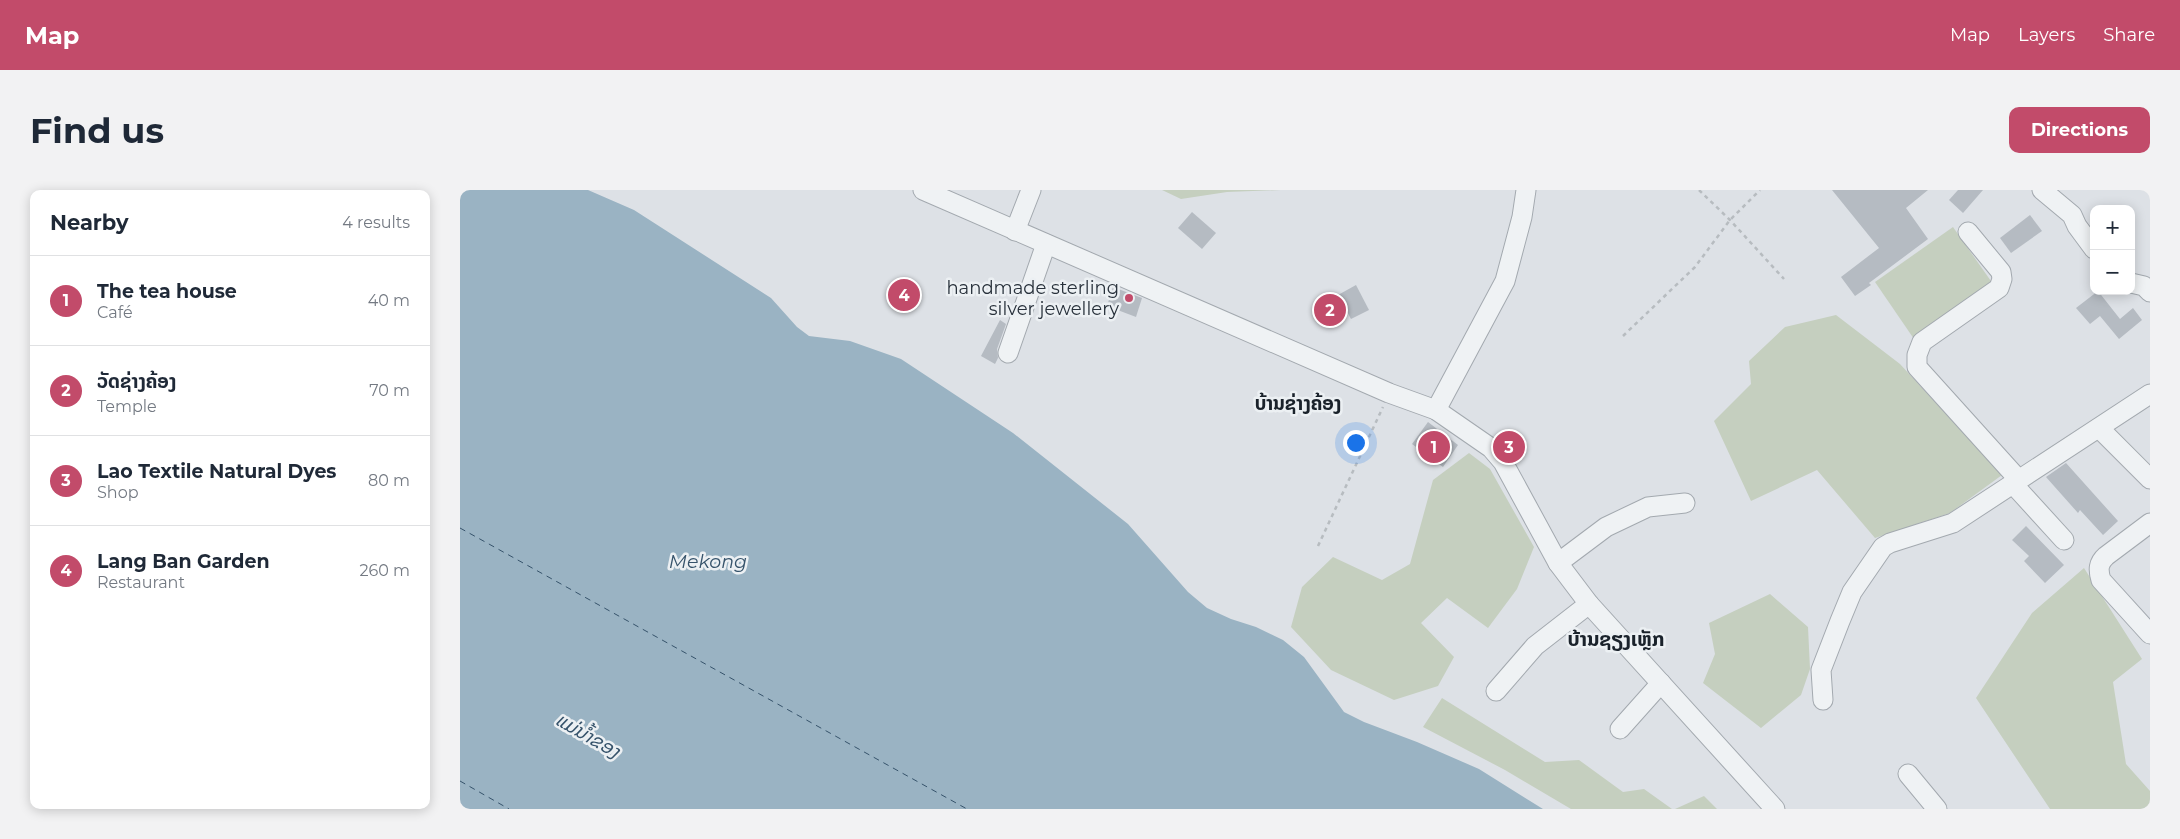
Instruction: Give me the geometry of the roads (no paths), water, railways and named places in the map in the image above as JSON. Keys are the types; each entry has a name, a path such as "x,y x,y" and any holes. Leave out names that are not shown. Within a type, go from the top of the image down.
{"street":[{"path":"923,190 1389,393 1436,410 1491,448 1503,462 1558,563 1589,604 1775,809"},
{"path":"1015,231 1031,190"},
{"path":"1436,410 1505,281 1522,217 1526,190"},
{"path":"2042,190 2072,215 2077,226 2090,244"},
{"path":"1968,232 2001,272 2002,279 1999,288 1922,342 1917,355 1917,367 2064,540"},
{"path":"1008,352 1046,244"},
{"path":"2135,284 2144,286 2150,292"},
{"path":"1823,700 1821,670 1840,620 1852,592 1883,548 1890,543 1953,523 2150,394"},
{"path":"2099,428 2150,479"},
{"path":"1558,563 1606,527 1648,507 1685,503"},
{"path":"2150,523 2106,556 2101,561 2099,573 2101,580 2150,634"},
{"path":"1496,691 1535,646 1589,604"},
{"path":"1620,729 1662,683"},
{"path":"1908,774 1937,809"}],"water":[{"name":"Mekong","path":"460,190 588,190 634,210 771,298 797,327 809,336 850,341 901,359 1013,433 1128,524 1188,592 1207,608 1231,619 1256,627 1283,640 1304,657 1344,712 1479,769 1543,809 460,809"}],"place":[{"name":"Lang Ban Garden","path":"904,295"},
{"name":"handmade sterling silver jewellery","path":"1129,298"},
{"name":"ວັດຊ່າງຄ້ອງ","path":"1330,310"},
{"name":"The tea house","path":"1434,447"},
{"name":"Lao Textile Natural Dyes","path":"1509,447"}],"district":[{"name":"ບ້ານຊ່າງຄ້ອງ","path":"1298,403"},
{"name":"ບ້ານຊຽງເຫຼັກ","path":"1616,639"}],"water label":[{"name":"ແມ່ນ້ຳຂອງ","path":"588,735"}]}
